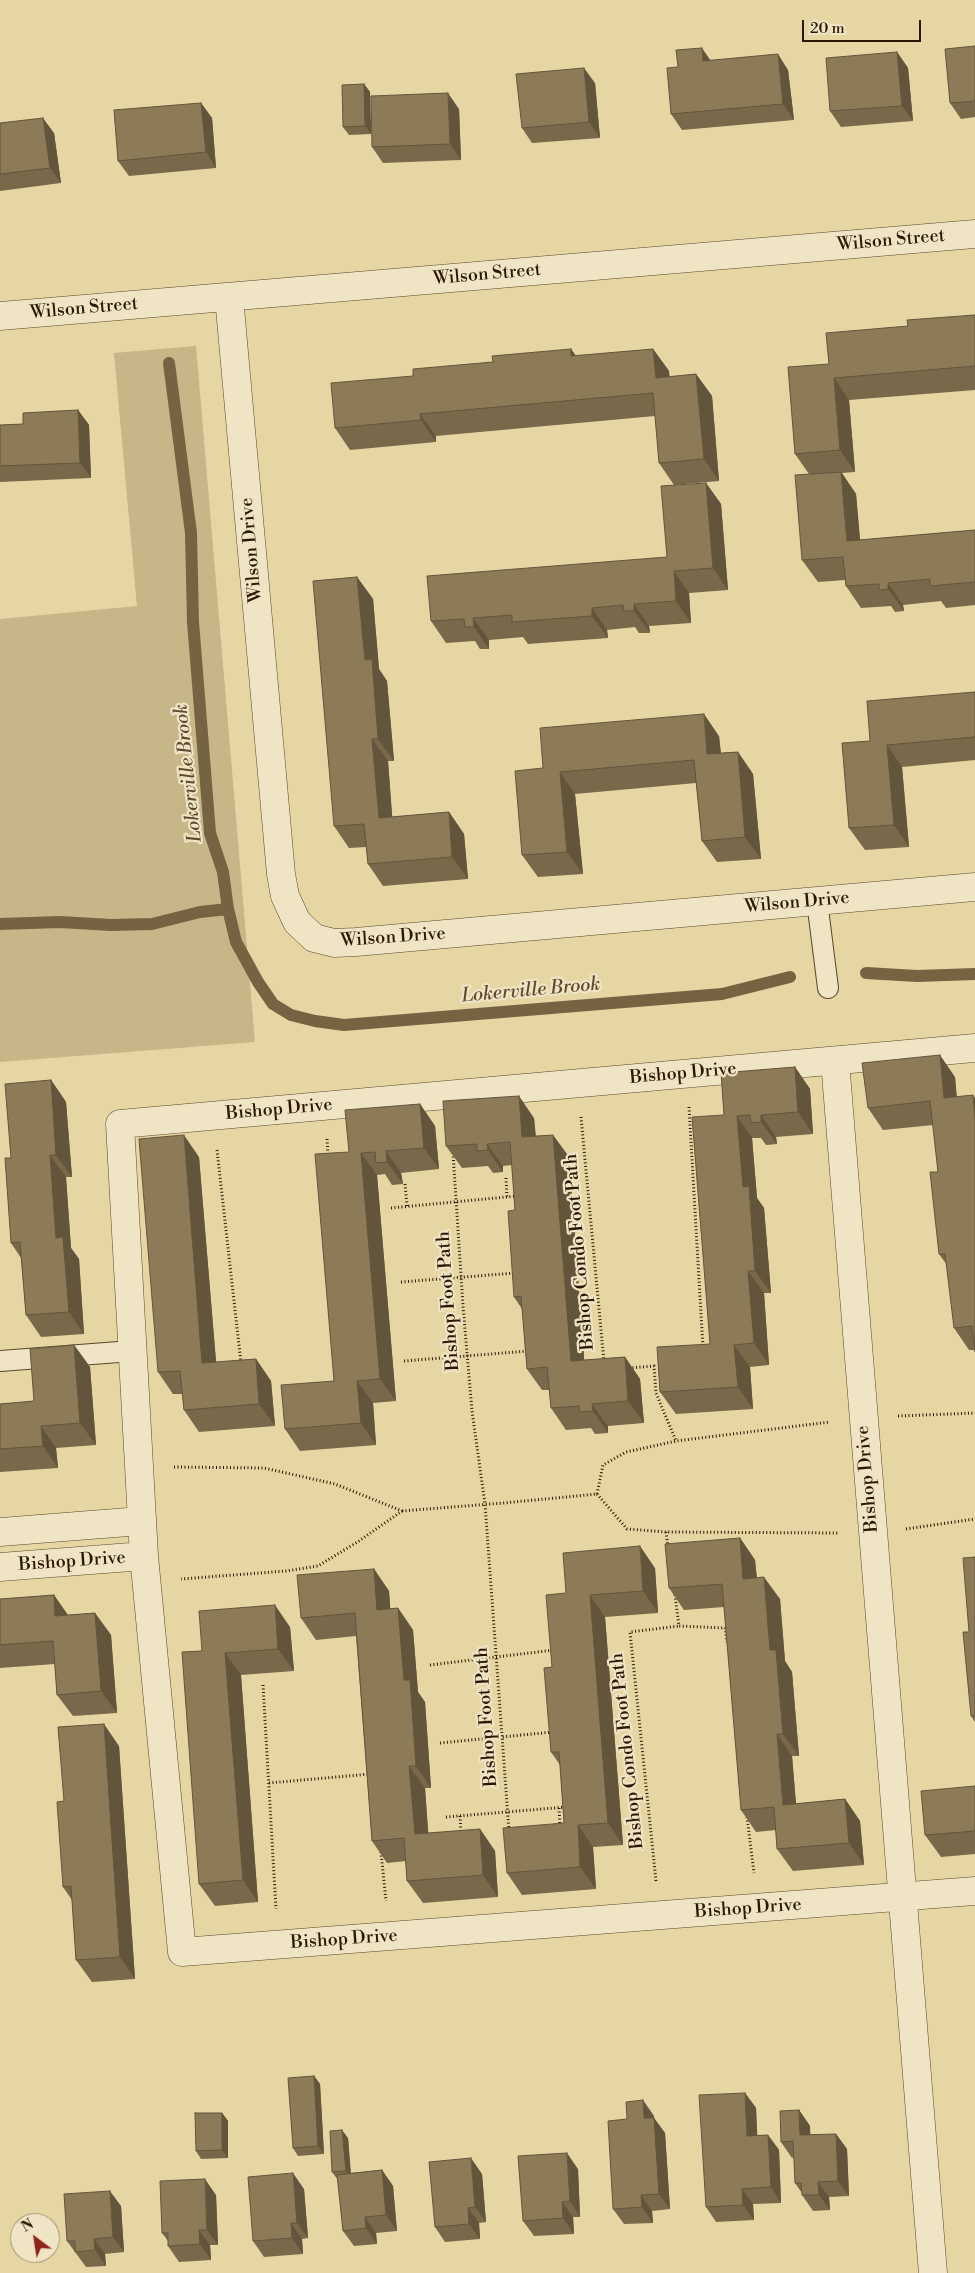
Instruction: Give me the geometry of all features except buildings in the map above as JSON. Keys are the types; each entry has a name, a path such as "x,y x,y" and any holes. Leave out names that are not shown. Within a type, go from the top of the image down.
{"street":[{"name":"Wilson Street","path":"0,316 975,234"},
{"name":"Wilson Drive","path":"229,297 281,874 285,896 297,922 314,938 334,943 348,942 975,887"},
{"name":"Bishop Drive","path":"975,1048 120,1124 141,1521 182,1952 975,1891"},
{"name":"Bishop Drive","path":"835,1061 933,2273"},
{"name":"Bishop Drive","path":"0,1532 141,1521"},
{"name":"Bishop Drive","path":"0,1567 144,1556"}],"lane":[{"path":"817,901 828,988"},
{"path":"0,1361 132,1352"}],"path":[{"path":"687,1074 703,1349"},
{"name":"Bishop Condo Foot Path","path":"578,1083 605,1369"},
{"path":"325,1106 328,1165"},
{"path":"213,1116 242,1363"},
{"name":"Bishop Foot Path","path":"453,1150 467,1356 472,1411 485,1504 510,1841"},
{"path":"506,1178 507,1198"},
{"path":"405,1184 407,1206"},
{"path":"391,1208 521,1196"},
{"path":"401,1282 519,1273"},
{"path":"404,1361 532,1350"},
{"path":"624,1368 664,1365"},
{"path":"654,1366 656,1393 676,1441"},
{"path":"596,1494 603,1465 626,1452 676,1441 864,1418 975,1413"},
{"path":"138,1467 264,1468 335,1484 402,1511 596,1494"},
{"path":"596,1494 627,1529 666,1532 873,1533 975,1519"},
{"path":"147,1583 286,1571 318,1566 359,1541 402,1511"},
{"path":"666,1532 669,1551"},
{"path":"674,1588 679,1626"},
{"name":"Bishop Condo Foot Path","path":"659,1916 630,1632 679,1626 725,1628 727,1648"},
{"path":"430,1665 560,1649"},
{"path":"263,1685 278,1945"},
{"path":"440,1743 560,1732"},
{"path":"269,1783 374,1774"},
{"path":"446,1817 572,1807"},
{"path":"559,1808 561,1832"},
{"path":"746,1812 758,1908"},
{"path":"460,1816 462,1838"},
{"path":"381,1850 390,1936"}],"shaded area":[{"path":"196,346 255,1042 0,1062 0,619 137,606 114,353"}],"waterway":[{"name":"Lokerville Brook","path":"169,363 191,533 193,622 210,833 223,872 228,909 236,942 258,982 273,1004 291,1015 344,1025 722,994 790,977"},
{"path":"0,924 60,922 111,925 152,924 200,912 228,909"},
{"name":"Lokerville Brook","path":"866,973 917,976 975,974"}]}
